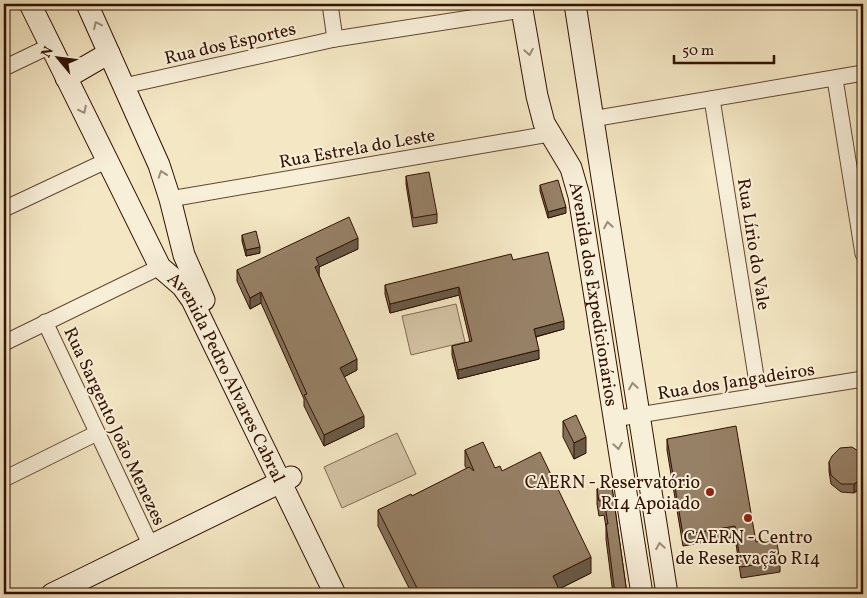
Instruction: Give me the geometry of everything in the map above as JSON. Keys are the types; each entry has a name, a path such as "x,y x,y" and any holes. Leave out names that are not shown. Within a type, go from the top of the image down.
{"street":[{"name":"Avenida Pedro Alvares Cabral","path":"30,4 160,267 182,286 192,300 346,594"},
{"name":"Avenida Pedro Alvares Cabral","path":"87,4 159,165 170,198 184,255 193,277 286,480 335,594"},
{"path":"330,4 335,39"},
{"name":"Avenida dos Expedicionários","path":"575,4 667,592"},
{"name":"Rua dos Esportes","path":"124,86 335,39 521,7"},
{"name":"Avenida dos Expedicionários","path":"521,7 537,96 549,134 564,156 576,182 642,594"},
{"path":"4,68 50,46"},
{"path":"66,78 109,53"},
{"path":"592,119 863,73"},
{"path":"835,79 859,201 863,254"},
{"name":"Rua Lírio do Vale","path":"712,98 759,395"},
{"name":"Rua Estrela do Leste","path":"170,198 549,134"},
{"path":"4,209 108,160"},
{"path":"4,343 160,267"},
{"name":"Rua Sargento João Menezes","path":"45,322 151,546"},
{"name":"Rua dos Jangadeiros","path":"614,419 863,379"},
{"path":"4,479 97,433"},
{"path":"52,594 286,480"},
{"path":"642,594 667,592"}],"shaded area":[{"path":"456,304 465,342 411,355 402,316"},
{"path":"397,433 416,474 342,508 324,467"}],"building":[{"path":"429,172 437,214 413,218 406,176"},
{"path":"558,180 566,207 548,212 540,185"},
{"path":"349,217 358,238 316,258 319,265 315,267 357,359 340,368 364,416 324,435 304,395 307,394 261,292 250,298 237,270"},
{"path":"256,231 260,247 246,250 242,235"},
{"path":"548,252 564,321 534,329 539,350 458,370 452,346 472,341 459,287 390,304 385,285 511,254 513,260"},
{"path":"576,415 586,437 574,443 563,421"},
{"name":"CAERN - Reservatório R14 Apoiado","path":"736,426 756,542 776,538 780,561 741,567 735,526 683,535 667,439"},
{"path":"483,442 495,468 500,466 502,471 540,452 591,557 553,576 561,594 420,594 378,510 411,494 412,496 469,467 474,471 465,450"},
{"path":"852,447 863,454 863,477 854,484 841,484 831,475 829,462 840,448"},
{"path":"612,487 627,594 615,594 604,500 599,501 597,489"}],"place":[{"name":"CAERN - Reservatório R14 Apoiado","path":"710,492"},
{"name":"CAERN - Centro de Reservação R14","path":"748,518"}]}
